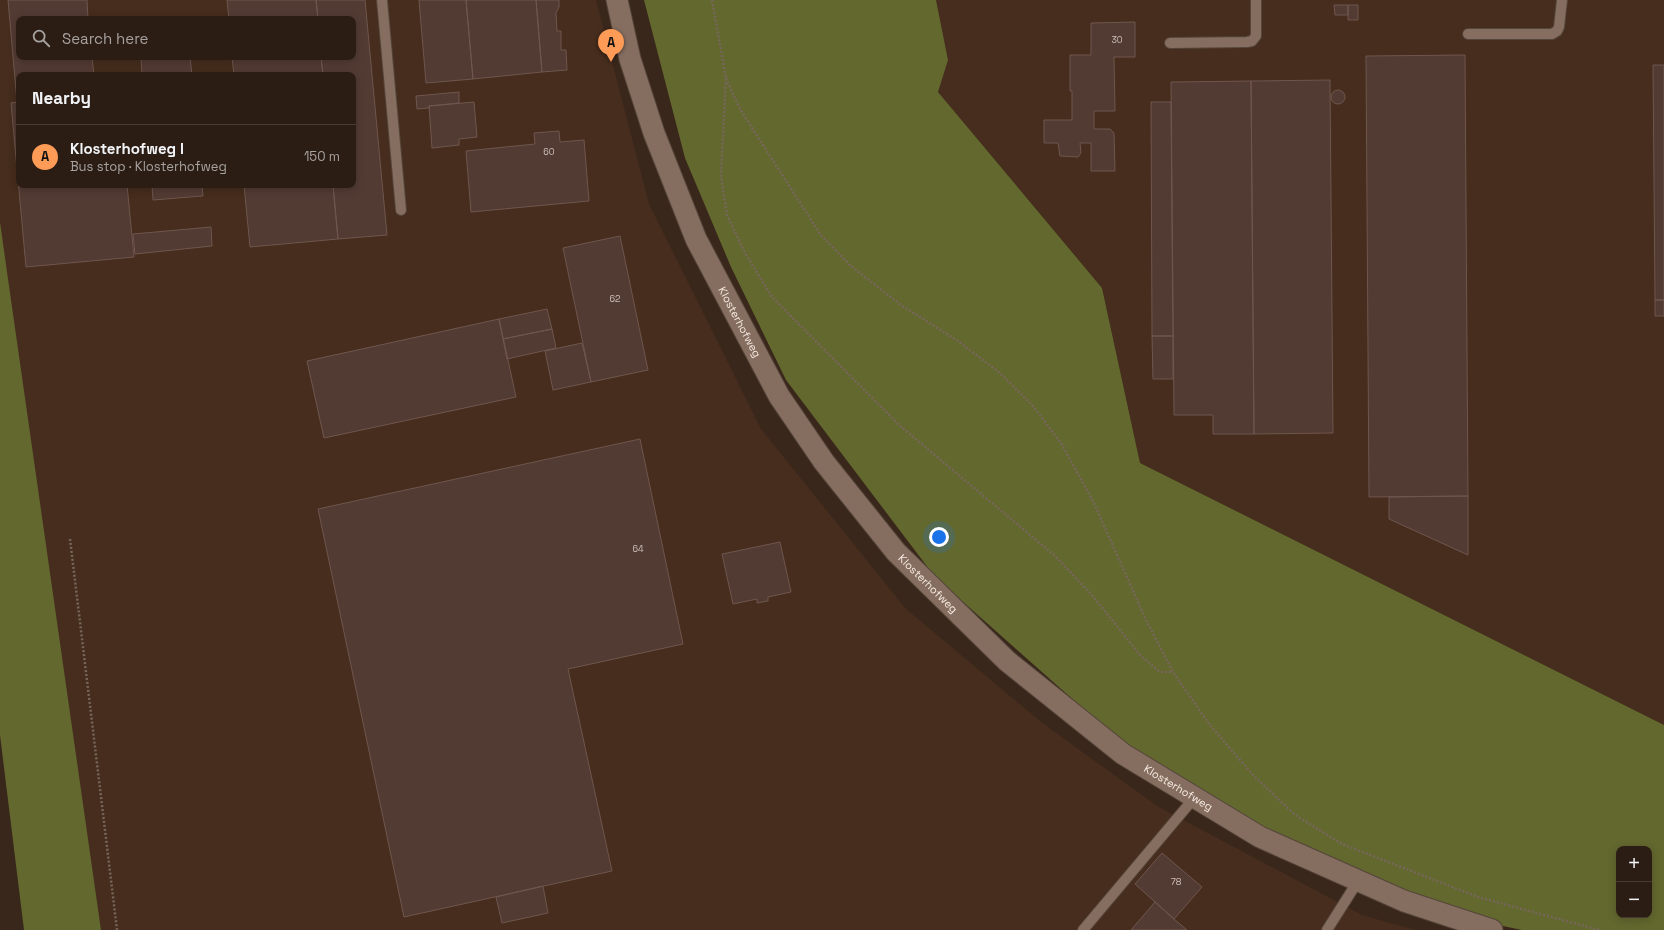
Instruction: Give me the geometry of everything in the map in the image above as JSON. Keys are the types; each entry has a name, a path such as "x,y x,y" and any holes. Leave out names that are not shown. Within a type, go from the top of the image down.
{"street":[{"name":"Klosterhofweg","path":"617,0 630,59 654,133 696,239 779,396 824,462 896,552 1007,661 1123,754 1260,837 1404,901 1492,930"}],"lane":[{"path":"382,0 401,210"},
{"path":"1170,44 1252,41 1256,36 1256,0"},
{"path":"1468,34 1552,34 1557,31 1559,27 1562,0"},
{"path":"1083,930 1195,797"},
{"path":"1327,930 1358,881"}],"path":[{"path":"712,0 726,78 721,176 727,215 745,253 772,297 899,425 1054,555 1091,594 1142,656 1160,672 1173,672"},
{"path":"726,78 740,109 820,234 857,271 901,305 958,341 1000,373 1032,405 1061,443 1093,501 1146,620 1173,672 1214,729 1253,775 1295,815 1342,844 1471,894 1599,930"},
{"path":"70,539 117,930"}],"shaded area":[{"path":"0,0 596,0 649,204 761,429 906,609 1041,722 1157,806 1362,915 1415,930 101,930 0,239"},
{"path":"936,0 1664,0 1664,725 1140,463 1102,288 938,92 948,60"}],"green space":[{"path":"644,0 936,0 948,60 938,92 1102,288 1140,463 1664,725 1664,930 1522,930 1412,907 1157,774 935,577 786,380 731,267 685,158"},
{"path":"0,222 101,930 24,930 0,735"}],"building":[{"path":"8,0 87,0 88,16 16,16 16,60 92,60 94,72 16,72 16,91"},
{"path":"227,0 316,0 318,16 229,16"},
{"path":"316,0 365,0 387,235 338,239 333,188 356,188 356,72 323,72 321,60 356,60 356,16 318,16"},
{"path":"419,0 466,0 473,79 426,83"},
{"path":"466,0 536,0 542,72 473,79"},
{"path":"536,0 559,0 559,7 556,13 557,31 561,31 561,50 566,50 567,70 542,72"},
{"path":"1334,5 1348,5 1348,15 1335,15"},
{"path":"1348,5 1358,5 1358,20 1348,20"},
{"path":"1135,22 1135,57 1114,57 1115,111 1094,111 1094,129 1110,129 1114,133 1115,171 1091,171 1091,143 1080,143 1081,153 1078,157 1060,156 1058,143 1044,143 1044,120 1072,120 1070,55 1091,55 1091,23"},
{"path":"1465,55 1468,496 1369,497 1366,56"},
{"path":"141,60 190,60 192,72 142,72"},
{"path":"232,60 321,60 323,72 234,72"},
{"path":"1653,65 1664,65 1664,300 1655,300"},
{"path":"1330,80 1333,433 1254,434 1251,81"},
{"path":"1251,81 1254,434 1213,434 1213,415 1174,415 1171,82"},
{"path":"1338,90 1343,92 1345,97 1343,102 1338,104 1333,102 1331,97 1333,92"},
{"path":"459,92 459,103 429,106 429,108 417,109 416,96"},
{"path":"16,102 16,158 11,103"},
{"path":"474,102 477,137 459,139 459,145 432,148 429,106"},
{"path":"1151,102 1171,102 1173,336 1152,336"},
{"path":"559,131 560,142 584,140 589,201 471,212 466,151 535,144 534,133"},
{"path":"19,188 127,188 134,257 26,267"},
{"path":"152,188 202,188 203,196 153,200"},
{"path":"244,188 333,188 338,239 250,247"},
{"path":"211,227 212,246 135,254 133,234"},
{"path":"620,236 648,370 591,382 563,248"},
{"path":"1655,300 1664,300 1664,316 1655,316"},
{"path":"547,309 552,329 503,339 499,319"},
{"path":"499,319 516,397 324,438 307,361"},
{"path":"552,329 556,348 507,359 503,339"},
{"path":"1152,336 1173,336 1173,379 1153,379"},
{"path":"582,343 591,382 553,390 545,351"},
{"path":"640,439 683,644 568,669 612,871 404,917 318,509"},
{"path":"1468,496 1468,555 1389,519 1389,497"},
{"path":"780,542 791,592 768,597 768,601 757,603 757,599 733,604 722,554"},
{"path":"1162,853 1202,887 1174,919 1135,884"},
{"path":"543,886 548,913 502,923 496,897"},
{"path":"1155,902 1174,919 1187,930 1131,930"}],"place":[{"name":"Klosterhofweg I","path":"611,62"}]}
